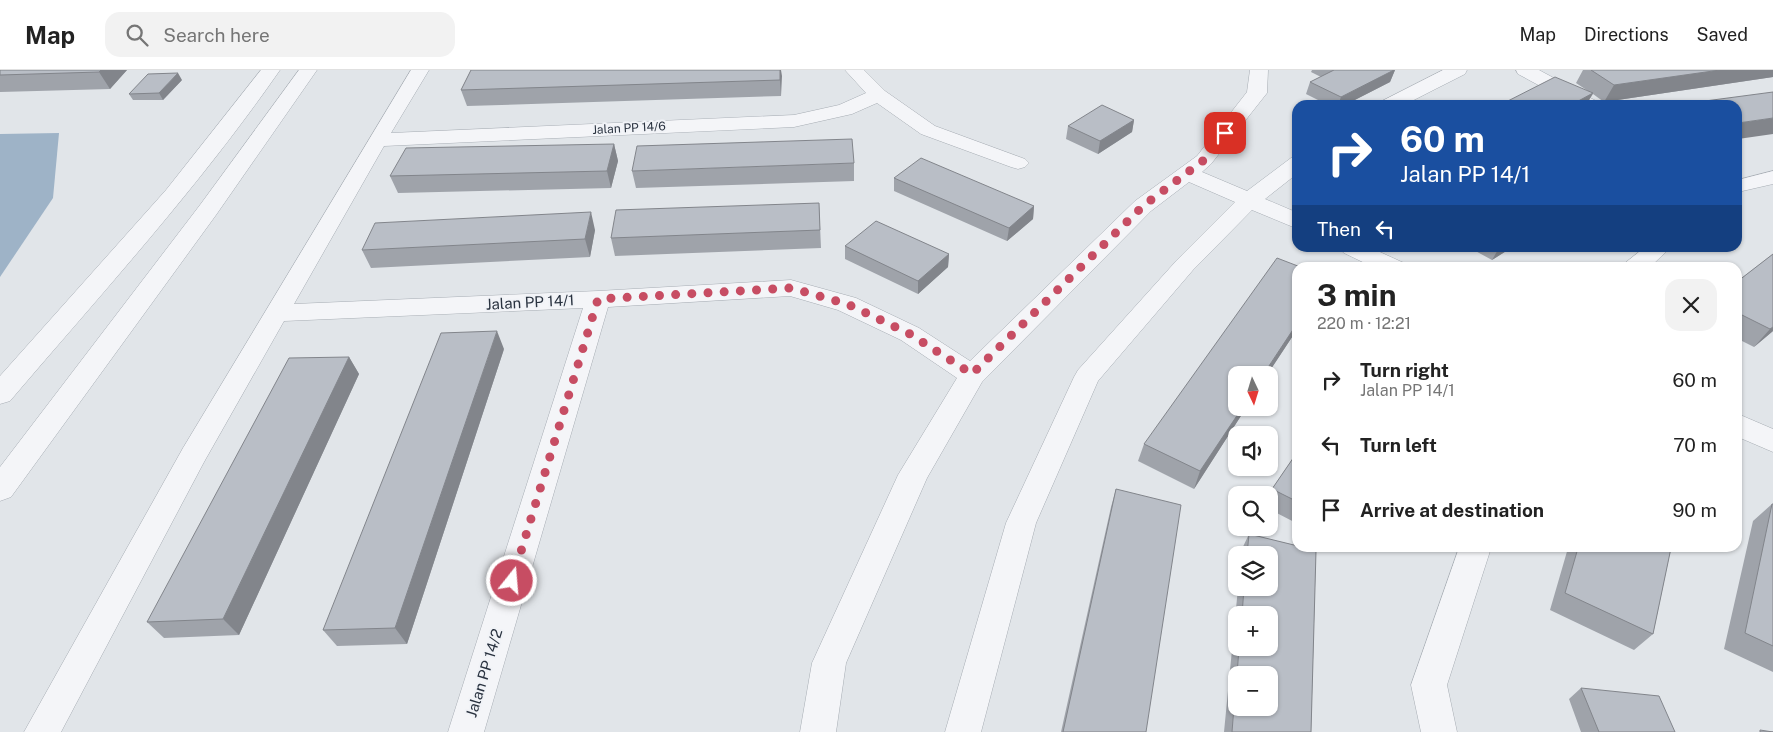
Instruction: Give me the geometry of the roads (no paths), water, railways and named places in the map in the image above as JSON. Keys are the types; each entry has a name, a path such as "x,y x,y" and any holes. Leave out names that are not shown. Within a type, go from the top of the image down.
{"street":[{"path":"0,394 149,224 245,107 271,70"},
{"path":"0,489 208,210 308,70"},
{"path":"42,732 193,456 376,140 420,70"},
{"path":"854,70 878,95 928,130 1018,163"},
{"path":"818,732 829,663 912,474 972,374 1143,206 1204,160 1257,93 1259,70"},
{"path":"1399,100 1458,70"},
{"path":"1525,70 1580,100"},
{"name":"Jalan PP 14/6","path":"376,140 794,120 845,110 878,95"},
{"path":"963,732 1021,523 1087,378 1185,265 1250,200 1292,167"},
{"path":"1187,172 1292,219"},
{"path":"1742,185 1773,177"},
{"path":"1361,252 1383,262"},
{"path":"1640,262 1653,252"},
{"name":"Jalan PP 14/1","path":"276,313 598,299 791,288 847,304 862,311 910,334 972,374"},
{"name":"Jalan PP 14/2","path":"466,732 598,299"},
{"path":"1742,427 1773,441"},
{"path":"1439,732 1429,685 1473,552"}],"water":[{"path":"59,133 53,198 0,277 0,134"}]}
